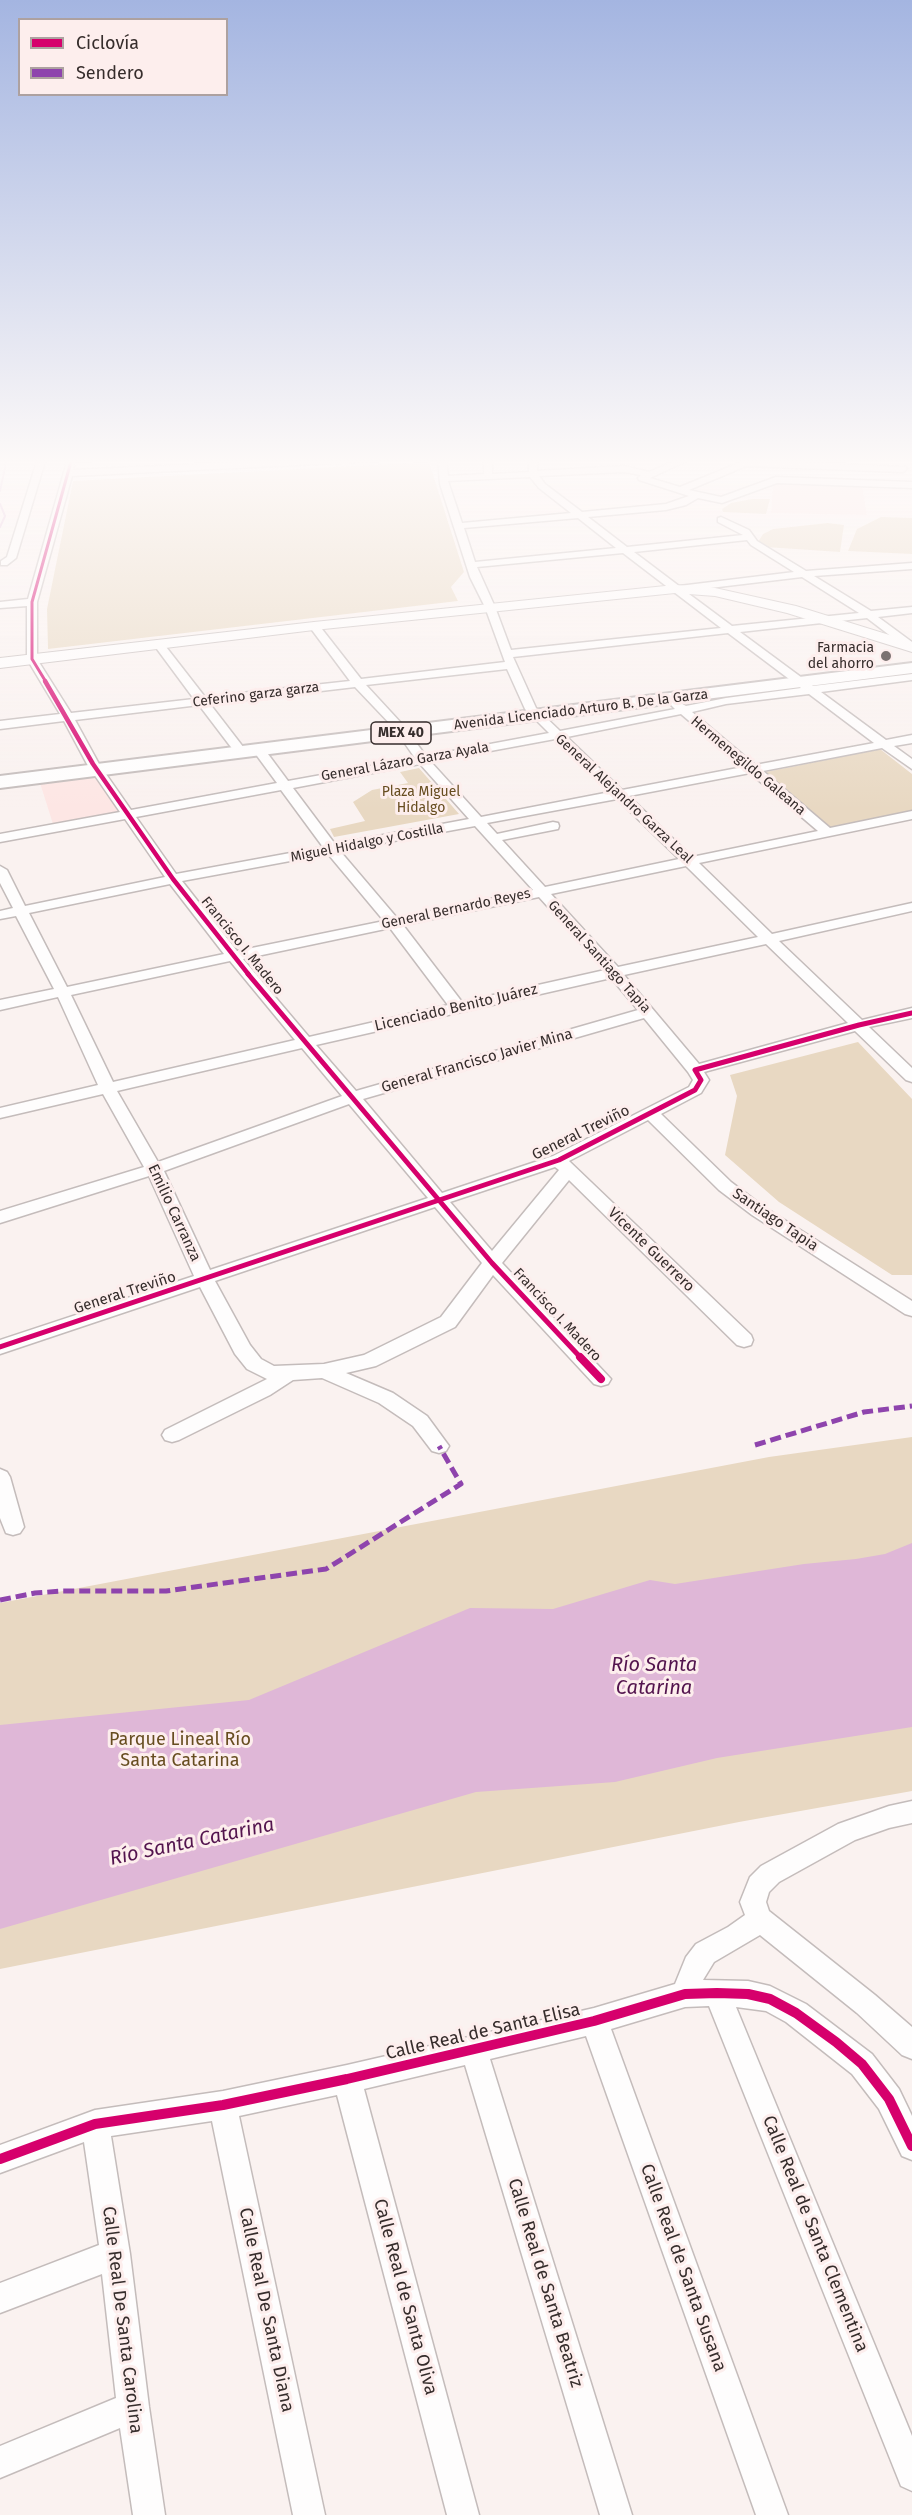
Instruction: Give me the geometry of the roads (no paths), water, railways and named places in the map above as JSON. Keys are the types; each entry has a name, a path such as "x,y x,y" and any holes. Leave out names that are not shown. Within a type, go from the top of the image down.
{"main road":[{"name":"Avenida Licenciado Arturo B. De la Garza","path":"0,782 536,715 676,704 806,686 912,668"}],"street":[{"path":"32,659 32,602 40,575"},
{"name":"General Alejandro Garza Leal","path":"475,575 490,607 531,709 536,715 690,860 912,1077"},
{"path":"657,575 912,765"},
{"path":"0,663 314,626 793,575"},
{"path":"807,575 868,614 910,646"},
{"path":"675,589 715,592 827,619 910,646"},
{"path":"0,605 32,602"},
{"name":"Ceferino garza garza","path":"0,724 205,702 729,629 912,610"},
{"name":"General Santiago Tapia","path":"314,626 357,682 403,732 422,759 614,972 695,1070"},
{"path":"159,645 205,702 284,785 332,850 393,922 458,1007"},
{"name":"Francisco I. Madero","path":"32,659 98,770 127,813 173,879 232,955 492,1263 601,1379"},
{"path":"806,686 912,677"},
{"name":"General Lázaro Garza Ayala","path":"0,838 654,717 676,704"},
{"name":"Hermenegildo Galeana","path":"676,704 750,770 827,832"},
{"name":"Miguel Hidalgo y Costilla","path":"0,915 173,879 912,739"},
{"name":"General Bernardo Reyes","path":"0,1005 912,815"},
{"path":"495,838 553,826"},
{"name":"Emilio Carranza","path":"0,870 108,1089 154,1169 205,1279 242,1349 254,1364 271,1373 324,1371 350,1381 403,1408 420,1421 439,1446"},
{"name":"Licenciado Benito Juárez","path":"0,1113 458,1007 911,907"},
{"name":"General Francisco Javier Mina","path":"0,1217 154,1169 353,1097 648,1012"},
{"path":"695,1070 859,1025 912,1013"},
{"name":"General Treviño","path":"0,1347 441,1202 563,1165 650,1113 695,1090 701,1080 695,1070"},
{"name":"Santiago Tapia","path":"650,1113 725,1186 758,1211 912,1310"},
{"path":"324,1371 369,1361 448,1322 563,1165"},
{"name":"Vicente Guerrero","path":"563,1165 744,1340"},
{"path":"172,1435 263,1390 289,1374"},
{"path":"0,1477 13,1527"},
{"path":"912,1812 889,1817 847,1832 770,1874 759,1886 753,1902 760,1919 866,2004 912,2045"},
{"path":"685,1994 695,1966 705,1953 736,1936 760,1919"},
{"name":"Calle Real de Santa Elisa","path":"0,2159 95,2124 223,2105 347,2079 594,2021 685,1994 717,1993 748,1994 770,2000 796,2013 836,2042 862,2064 889,2099 912,2146"},
{"name":"Calle Real de Santa Clementina","path":"717,1993 912,2475"},
{"name":"Calle Real de Santa Susana","path":"594,2021 772,2515"},
{"name":"Calle Real de Santa Beatriz","path":"474,2051 616,2515"},
{"name":"Calle Real de Santa Oliva","path":"347,2079 463,2515"},
{"name":"Calle Real De Santa Diana","path":"223,2105 309,2515"},
{"name":"Calle Real De Santa Carolina","path":"95,2124 150,2515"},
{"path":"0,2298 115,2254"},
{"path":"0,2462 133,2407"}],"water":[{"name":"Río Santa Catarina","path":"912,1543 912,1727 717,1758 615,1782 476,1792 0,1929 0,1725 249,1700 470,1608 553,1609 650,1580 675,1584 804,1564 856,1559 885,1554"}],"place":[{"name":"Farmacia del ahorro","path":"886,656"}],"park label":[{"name":"Plaza Miguel Hidalgo","path":"421,800"},
{"name":"Parque Lineal Río Santa Catarina","path":"180,1750"}]}
